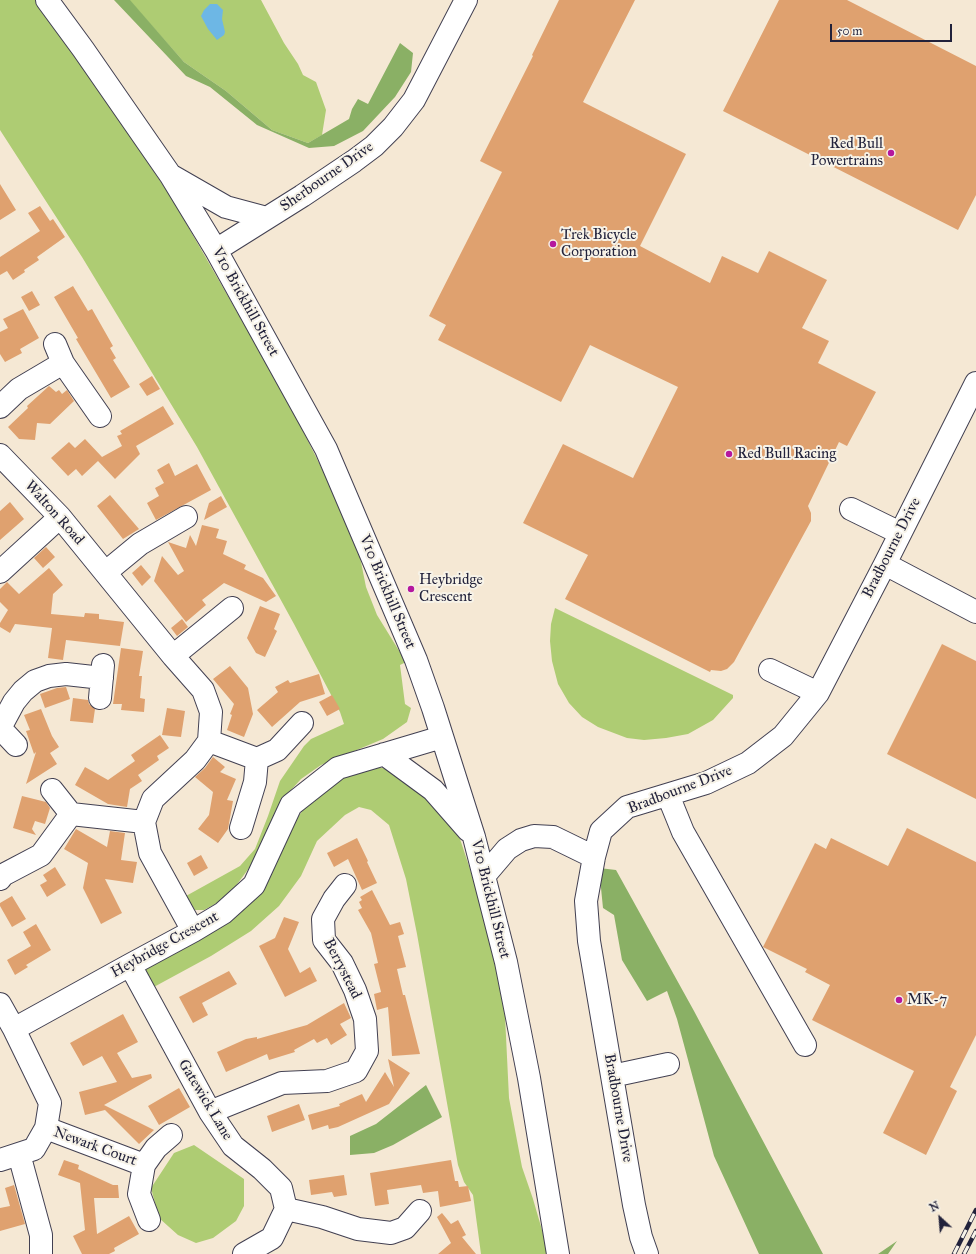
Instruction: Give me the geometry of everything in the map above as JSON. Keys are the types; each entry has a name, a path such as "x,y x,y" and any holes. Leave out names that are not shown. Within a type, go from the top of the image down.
{"street":[{"name":"V10 Brickhill Street","path":"47,0 171,176 216,250 326,449 416,660 433,708 474,837 506,962 529,1078 558,1254"},
{"name":"Sherbourne Drive","path":"216,250 354,162 374,146 393,127 414,100 466,0"},
{"path":"171,176 226,207 267,218"},
{"path":"0,407 59,354 106,417"},
{"name":"Bradbourne Drive","path":"647,1254 641,1237 634,1205 589,941 586,901 594,857 601,831 627,807 706,783 748,763 783,736 818,693 974,393"},
{"name":"Walton Road","path":"0,455 60,517 173,656 203,690 211,712 209,741"},
{"path":"851,509 900,533"},
{"path":"0,572 60,517"},
{"path":"106,572 140,544 186,517"},
{"path":"885,564 976,612"},
{"path":"173,656 232,608"},
{"path":"770,670 818,693"},
{"path":"16,745 0,728 14,702 22,691 35,682 49,676 66,674 102,680"},
{"path":"193,931 150,853 144,822 153,798 195,760 209,741 257,759 277,750 302,723"},
{"name":"Heybridge Crescent","path":"14,1029 193,931 222,913 254,885 291,805 338,768 442,737"},
{"path":"384,754 433,790 474,837"},
{"path":"241,828 254,782 257,759"},
{"path":"52,790 71,814 144,822"},
{"path":"668,795 683,832 805,1045"},
{"path":"0,879 3,875 41,855 71,814"},
{"path":"484,876 507,849 521,840 534,836 553,837 594,857"},
{"name":"Berrystead","path":"210,1112 282,1083 327,1081 356,1071 367,1051 365,1019 355,990 342,963 324,940 323,918 334,899 345,885"},
{"name":"Gatewick Lane","path":"130,965 210,1112 232,1146 262,1168 280,1188 286,1209"},
{"path":"0,1004 14,1029 50,1103 46,1128 34,1149 9,1157 42,1236 41,1254"},
{"path":"612,1076 668,1064"},
{"name":"Newark Court","path":"46,1128 144,1165"},
{"name":"Newark Court","path":"149,1220 139,1194 144,1165 156,1148 171,1135"},
{"path":"244,1254 272,1238 286,1209 322,1217 358,1229 391,1233 405,1228 420,1211"}],"green space":[{"path":"0,0 35,0 88,74 171,197 287,399 327,479 358,547 366,587 377,615 406,662 400,665 405,704 411,708 407,722 383,739 321,765 301,779 282,800 258,856 235,887 217,903 204,910 195,910 186,896 240,866 255,849 280,781 304,746 311,739 344,724 340,712 294,624 197,447 82,257 0,130"},
{"path":"114,0 130,0 184,62 226,91 272,130 308,143 349,119 352,109 358,99 368,104 400,43 413,53 411,72 395,97 363,131 334,146 309,148 257,125 210,87 186,76"},
{"path":"129,0 261,0 303,75 316,82 326,110 322,135 308,143 272,130 226,91 184,62"},
{"path":"555,608 733,695 733,698 713,720 688,734 644,740 627,738 598,727 582,717 569,703 558,684 552,661 550,641 551,624"},
{"path":"373,767 390,769 448,814 460,839 487,920 505,1016 509,1098 522,1167 549,1254 481,1254 473,1195 464,1182 458,1165 406,879 389,825 371,810 359,807 345,815 317,841 301,876 279,906 251,931 211,956 152,988 141,968 227,920 307,804 337,778"},
{"path":"599,868 616,870 694,1011 823,1254 759,1254 714,1156 677,1019 667,991 647,1001 622,960 614,915 603,908"},
{"path":"426,1085 442,1117 393,1145 374,1153 350,1155 350,1136 376,1124"},
{"path":"194,1145 244,1179 244,1206 236,1221 213,1238 196,1243 178,1235 159,1218 151,1188 174,1153"},
{"path":"897,1241 888,1254 878,1254"}],"water":[{"path":"210,4 217,4 223,10 222,19 225,32 224,35 217,40 208,29 201,16"}],"building":[{"path":"559,0 635,0 583,102 686,154 640,246 710,283 722,256 758,273 769,251 827,280 802,328 829,341 818,363 876,392 847,446 839,442 808,506 811,513 811,521 734,662 727,669 721,671 711,670 710,672 565,599 588,555 523,523 563,444 633,478 678,387 590,345 561,402 438,340 446,325 429,316 502,172 480,161 533,56 532,55"},
{"name":"Red Bull Powertrains","path":"779,0 847,0 976,66 976,195 958,230 723,111"},
{"path":"0,184 16,210 0,220"},
{"path":"40,206 50,221 53,219 65,237 37,257 39,260 24,270 25,272 13,280 7,271 0,275 0,257 40,231 28,213"},
{"path":"73,286 88,311 92,309 113,346 110,348 116,358 113,360 130,387 111,398 76,339 78,338 54,297"},
{"path":"32,291 40,305 29,311 21,297"},
{"path":"23,309 39,338 20,349 22,353 5,362 0,354 0,332 8,328 3,319"},
{"path":"152,376 160,389 147,396 139,384"},
{"path":"49,386 56,392 59,390 62,394 67,390 74,401 50,424 37,423 35,440 19,439 8,427 28,408 27,406"},
{"path":"163,406 174,424 136,446 140,454 115,479 98,461 82,476 76,469 68,476 51,458 69,442 75,448 85,439 102,457 122,446 117,436 122,434 120,431"},
{"path":"169,463 175,476 197,464 211,490 156,520 147,503 159,496 155,488 164,483 157,470"},
{"path":"110,495 139,529 123,539 97,506"},
{"path":"221,496 227,507 204,520 209,503"},
{"path":"10,502 24,519 0,540 0,511"},
{"path":"202,525 219,529 216,538 227,541 223,554 246,565 244,569 263,578 276,596 266,602 224,583 202,600 206,605 186,622 154,581 162,556 178,575 184,571 168,542 186,548 190,535 196,546"},
{"path":"46,547 55,557 43,568 34,558"},
{"path":"141,565 151,577 142,586 132,573"},
{"path":"49,568 63,585 53,594 51,614 84,617 85,613 99,614 99,619 124,622 120,646 66,640 63,660 48,658 52,628 15,624 10,633 0,627 0,623 8,610 0,602 0,589 7,582 19,594"},
{"path":"260,606 280,614 274,629 277,631 265,657 256,653 247,638"},
{"path":"182,619 188,627 177,636 171,628"},
{"path":"942,644 976,661 976,799 887,754"},
{"path":"121,648 143,651 139,676 142,676 140,698 145,699 144,712 121,710 122,704 113,704"},
{"path":"230,666 248,688 253,714 244,737 227,730 232,715 230,714 234,704 213,679"},
{"path":"319,674 325,694 300,702 272,727 257,710 278,692 275,687 288,680 290,683"},
{"path":"66,687 70,699 45,708 40,694 57,688"},
{"path":"332,695 340,709 327,716 319,702"},
{"path":"73,698 88,700 89,704 95,709 93,723 70,721"},
{"path":"167,708 185,711 181,737 162,735"},
{"path":"41,709 52,736 59,747 50,753 57,764 26,784 36,752 34,754 26,731 30,730 24,715"},
{"path":"160,735 169,748 157,756 159,760 138,775 142,781 130,789 127,807 108,804 75,785 85,767 108,780 135,761 131,755"},
{"path":"213,757 225,767 220,772 236,779 227,800 233,801 228,829 218,843 198,829 209,815 213,792 195,777 205,768"},
{"path":"22,796 46,802 50,808 45,824 35,821 32,829 36,835 13,828"},
{"name":"MK-7","path":"907,828 976,862 976,1035 950,1087 957,1091 926,1155 883,1133 914,1071 812,1020 830,985 805,972 807,969 763,947 815,843 826,849 831,838 888,866"},
{"path":"76,829 107,847 110,831 125,833 121,860 137,862 133,883 105,879 122,913 101,924 83,888 88,863 64,849"},
{"path":"357,838 377,883 362,890 348,859 334,867 327,853"},
{"path":"201,855 208,868 194,876 187,863"},
{"path":"55,867 66,885 47,897 40,885 47,881 43,875"},
{"path":"372,890 390,925 400,922 404,934 398,936 406,967 397,969 420,1054 392,1056 388,1007 377,1010 374,994 381,992 374,964 378,963 371,933 358,910 362,908 359,902 362,900 360,897"},
{"path":"12,896 26,919 12,927 0,906 0,903"},
{"path":"284,917 299,922 288,949 300,973 310,967 317,981 285,997 259,946 275,938"},
{"path":"36,924 51,950 26,965 28,967 15,975 7,960 31,946 23,932"},
{"path":"229,971 237,984 202,1003 208,1015 193,1023 179,997"},
{"path":"344,1003 351,1018 340,1024 347,1035 331,1045 327,1038 317,1043 314,1039 294,1050 295,1052 269,1060 267,1054 226,1072 217,1052 246,1039 257,1037 257,1039 307,1025"},
{"path":"123,1014 138,1042 117,1053 132,1078 151,1074 152,1078 104,1105 154,1130 139,1144 105,1110 85,1115 79,1092 117,1082 102,1056 83,1066 70,1043"},
{"path":"388,1059 410,1073 389,1104 338,1127 329,1129 328,1125 312,1130 308,1115 340,1106 339,1104 362,1094 366,1102 385,1072 394,1087"},
{"path":"179,1088 190,1107 159,1125 148,1106"},
{"path":"299,1104 305,1120 272,1132 267,1116"},
{"path":"64,1160 79,1165 78,1169 113,1185 118,1185 119,1198 94,1198 97,1234 129,1216 139,1234 114,1248 115,1251 109,1254 82,1254 73,1236 85,1230 80,1183 58,1175"},
{"path":"451,1160 455,1181 458,1181 459,1187 468,1186 471,1201 440,1207 438,1191 423,1193 421,1185 387,1190 389,1204 375,1206 370,1173"},
{"path":"344,1175 347,1195 334,1197 332,1192 311,1195 309,1180"},
{"path":"14,1185 25,1224 0,1231 0,1208 10,1206 5,1188"},
{"path":"442,1213 451,1224 458,1220 466,1235 462,1237 476,1254 438,1254 451,1243 437,1217"}],"railway":[{"path":"954,1254 976,1210"},
{"path":"964,1254 976,1231"}],"place":[{"name":"Red Bull Powertrains","path":"891,153"},
{"name":"Trek Bicycle Corporation","path":"553,244"},
{"name":"Red Bull Racing","path":"729,454"},
{"name":"Heybridge Crescent","path":"411,589"},
{"name":"MK-7","path":"899,1000"}]}
